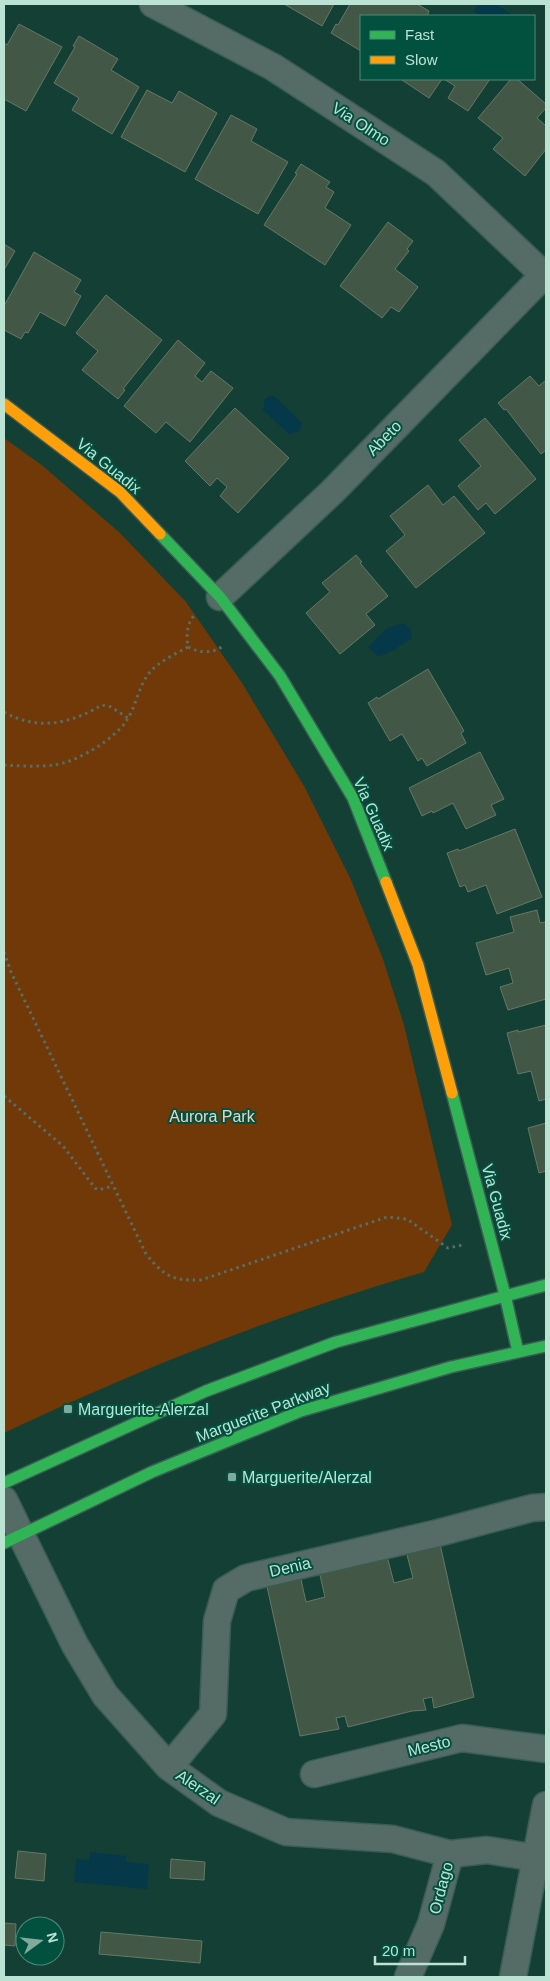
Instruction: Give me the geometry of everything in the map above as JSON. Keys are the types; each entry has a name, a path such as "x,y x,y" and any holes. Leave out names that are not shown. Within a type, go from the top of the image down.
{"main road":[{"name":"Via Guadix","path":"4,404 120,492 217,594 280,676 353,798 418,965 506,1295 518,1352"},
{"path":"4,1483 206,1392 327,1346 546,1285"},
{"name":"Marguerite Parkway","path":"12,1539 152,1472 301,1411 451,1367 546,1346"}],"street":[{"name":"Via Olmo","path":"153,4 273,66 436,173 545,276"},
{"name":"Abeto","path":"217,594 333,491 545,276"},
{"name":"Alerzal","path":"4,1500 12,1539 105,1695 169,1767 219,1803 286,1832 393,1839 450,1854 487,1850 536,1858"},
{"name":"Denia","path":"169,1767 212,1714 217,1621 226,1590 246,1578 438,1533 532,1508 546,1507"},
{"name":"Mesto","path":"314,1774 462,1738 546,1749"},
{"path":"513,1977 546,1805"},
{"name":"Ordago","path":"408,1977 431,1924 450,1854"}],"path":[{"path":"4,765 55,765 88,752 111,737 136,706 149,673 161,662 188,647 186,637 192,617 217,594"},
{"path":"4,712 19,721 58,723 86,714 102,705 111,707 128,718"},
{"path":"4,952 11,972 146,1254 159,1270 171,1277 185,1281 201,1280 388,1217 407,1219 448,1248 490,1240"},
{"path":"4,1096 63,1146 95,1188 98,1190 113,1186"}],"green space":[{"name":"Aurora Park","path":"4,438 43,466 120,533 186,602 242,683 304,786 351,880 383,959 404,1025 452,1225 424,1272 263,1324 107,1386 4,1433"}],"water":[{"path":"479,4 496,4 512,15 479,15 473,11"},
{"path":"269,396 274,396 302,423 300,431 290,435 262,409 264,408 264,400"},
{"path":"405,623 412,633 412,638 394,650 378,657 368,647 387,628"},
{"path":"90,1852 126,1856 126,1862 149,1864 147,1889 74,1882 76,1859 89,1860"}],"building":[{"path":"284,4 334,4 322,26"},
{"path":"350,4 417,4 429,11 427,15 360,15 360,50 331,33 336,24 338,25"},
{"path":"19,24 62,47 26,111 4,99 4,43 7,45"},
{"path":"79,36 118,59 111,70 139,87 112,134 72,110 79,98 54,83 75,47 73,46"},
{"path":"402,80 441,80 429,98"},
{"path":"446,80 489,80 468,111 448,98 455,86"},
{"path":"510,80 518,80 546,104 546,108 537,118 546,126 546,149 525,176 493,149 503,138 478,118"},
{"path":"147,90 172,103 179,91 217,113 185,172 121,137"},
{"path":"231,115 257,129 251,141 288,162 258,214 195,179"},
{"path":"301,164 330,182 326,187 334,192 325,208 351,225 325,265 264,225 297,174 295,173"},
{"path":"388,222 413,241 407,249 409,251 395,269 418,287 399,312 391,307 382,318 340,286"},
{"path":"4,244 15,251 4,270"},
{"path":"34,252 81,280 74,292 81,296 65,326 40,312 28,333 25,332 21,339 4,330 4,306"},
{"path":"106,295 162,340 123,389 125,390 118,399 82,370 98,351 76,333"},
{"path":"178,340 205,363 195,376 202,382 211,371 233,388 190,442 166,422 156,433 124,406"},
{"path":"530,376 539,386 546,380 546,450 541,454 506,409 504,410 498,403"},
{"path":"235,408 289,458 238,513 220,496 227,487 217,478 210,486 185,461"},
{"path":"485,418 536,479 495,514 486,503 478,510 458,486 481,466 459,440"},
{"path":"428,485 443,505 454,496 485,533 416,588 386,551 405,535 390,516"},
{"path":"356,555 362,562 360,563 388,596 366,614 375,625 340,654 306,613 330,592 322,583"},
{"path":"428,669 464,731 461,733 466,743 427,766 422,758 418,761 402,734 390,741 368,703"},
{"path":"480,752 504,799 491,805 496,815 466,829 453,803 422,816 409,788"},
{"path":"515,829 542,897 497,914 486,885 468,892 465,885 460,887 447,853 458,849 459,851"},
{"path":"537,910 540,923 545,922 546,925 546,999 508,1010 500,987 513,983 509,968 486,975 476,943 514,932 510,917"},
{"path":"546,1025 546,1099 539,1101 531,1071 518,1074 507,1033"},
{"path":"546,1123 546,1171 539,1173 528,1128"},
{"path":"440,1544 474,1697 434,1708 432,1697 423,1699 426,1710 412,1711 348,1727 345,1716 336,1718 339,1729 300,1736 266,1582 300,1575 306,1602 325,1597 319,1571 387,1556 394,1583 413,1578 406,1551"},
{"path":"18,1851 46,1854 44,1881 15,1878"},
{"path":"171,1859 205,1862 204,1880 170,1878"},
{"path":"4,1923 15,1924 15,1946 4,1945"},
{"path":"101,1932 202,1941 200,1963 99,1954"}],"traffic: fast":[{"path":"160,534 220,597 280,676 353,798 386,882"},
{"path":"452,1093 518,1352"},
{"path":"4,1483 206,1391 336,1342 546,1285"},
{"path":"4,1543 152,1472 301,1411 451,1367 546,1346"}],"traffic: slow":[{"path":"4,404 120,492 160,534"},
{"path":"386,882 418,965 452,1093"}],"place":[{"name":"Marguerite-Alerzal","path":"68,1409"},
{"name":"Marguerite/Alerzal","path":"232,1477"}]}
